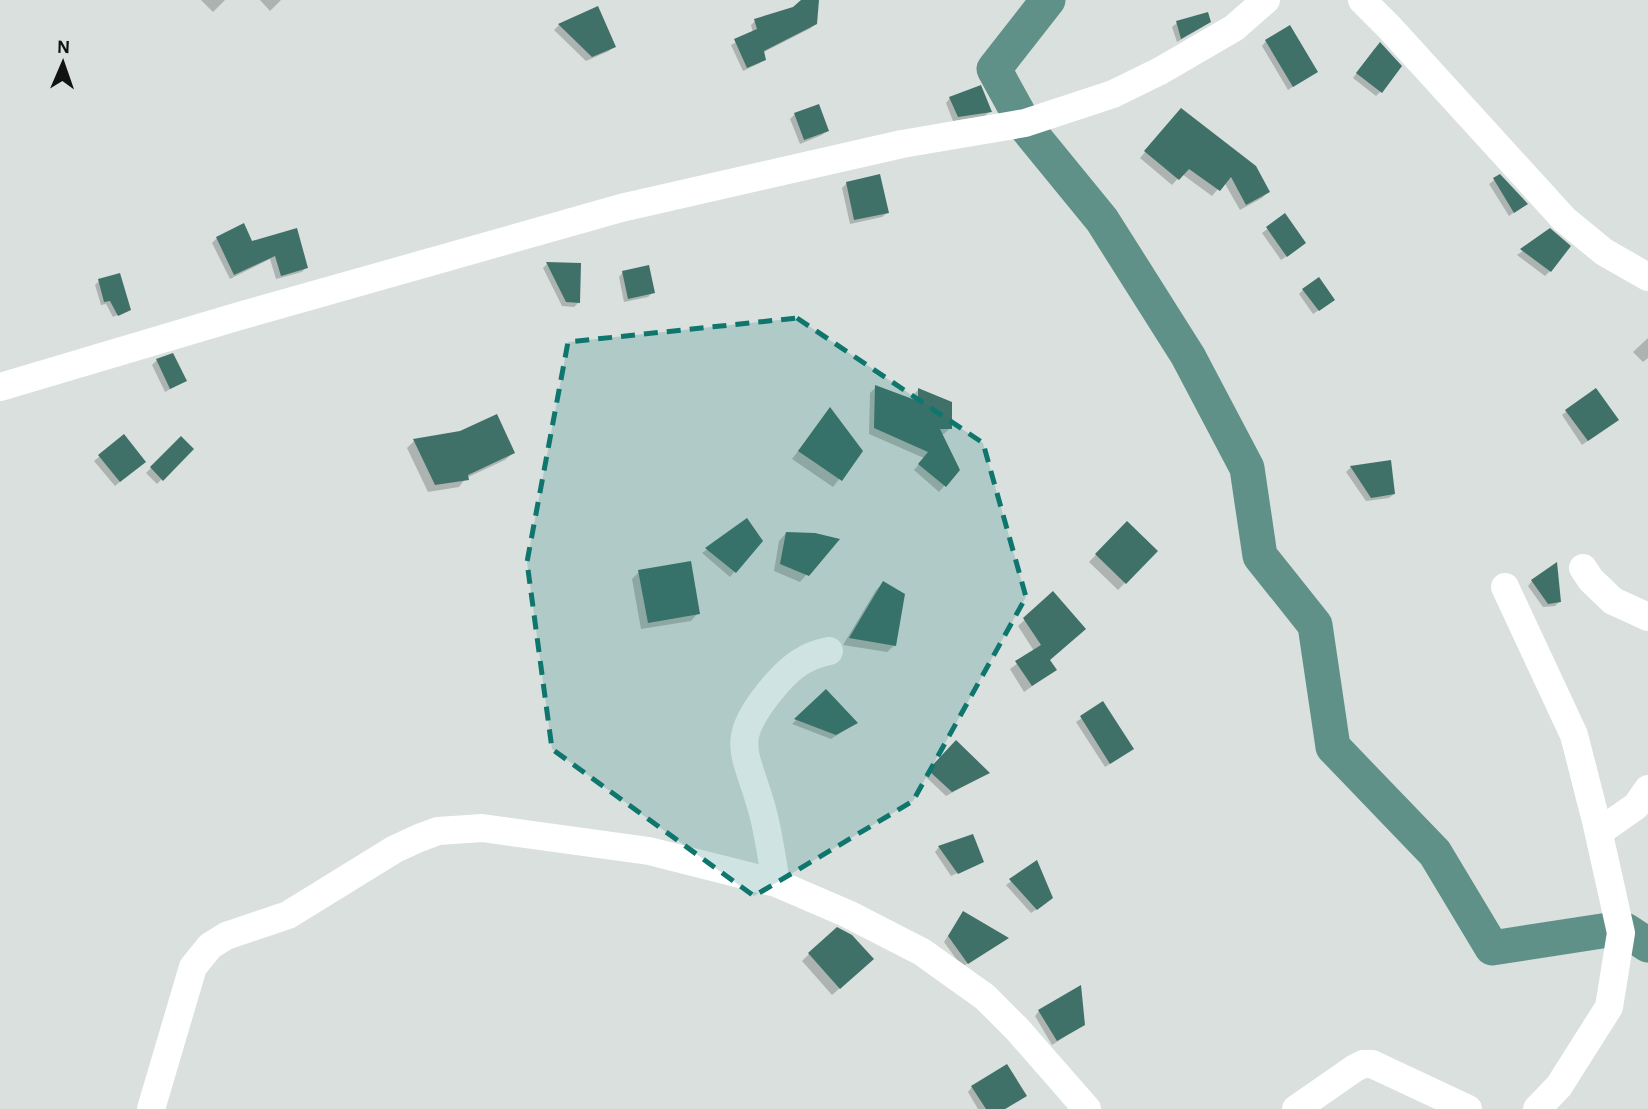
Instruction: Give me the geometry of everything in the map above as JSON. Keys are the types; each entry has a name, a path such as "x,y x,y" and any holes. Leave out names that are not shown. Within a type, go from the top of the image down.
{"street":[{"path":"0,387 249,313 621,208 902,144 1025,123 1113,94 1160,71 1234,28 1266,0"},
{"path":"1362,0 1564,219 1604,252 1648,277"},
{"path":"1583,568 1591,580 1613,601 1648,617"},
{"path":"1505,587 1574,734 1621,933 1609,1007 1559,1086 1537,1109"},
{"path":"776,883 763,813 746,764 745,732 749,721 770,691 791,667 801,659 829,651"},
{"path":"1598,832 1636,806 1648,789"},
{"path":"151,1109 193,967 210,946 226,936 288,915 384,856 419,838 438,831 482,828 649,851 776,883 848,914 922,952 985,997 1017,1029 1087,1109"},
{"path":"1296,1109 1355,1068 1363,1064 1373,1064 1468,1109"}],"highlighted area":[{"path":"797,318 983,443 1026,597 913,801 754,896 552,749 527,562 568,342"}],"building":[{"path":"801,0 819,0 817,24 764,51 766,60 747,68 734,39 757,29 754,19 793,7"},
{"path":"598,6 616,47 592,57 558,24"},
{"path":"1208,12 1211,22 1181,39 1176,21"},
{"path":"1290,25 1318,72 1293,87 1265,40"},
{"path":"1380,42 1402,66 1382,93 1356,73"},
{"path":"981,85 992,112 958,117 949,97"},
{"path":"819,104 829,131 804,140 794,113"},
{"path":"1181,108 1256,166 1270,192 1246,205 1231,177 1220,191 1189,169 1179,180 1144,151"},
{"path":"880,174 889,213 854,220 846,182"},
{"path":"1500,174 1528,204 1514,213 1493,178"},
{"path":"1285,213 1306,243 1287,257 1266,227"},
{"path":"244,223 252,241 297,228 308,268 281,276 275,256 234,275 216,237"},
{"path":"1550,228 1571,246 1551,272 1520,249"},
{"path":"546,262 581,263 580,303 566,302"},
{"path":"649,265 655,293 628,299 622,271"},
{"path":"120,273 131,310 118,316 110,301 104,302 98,279"},
{"path":"1319,277 1335,300 1319,311 1302,289"},
{"path":"173,353 187,381 170,389 156,359"},
{"path":"875,385 918,401 918,388 952,402 952,429 940,429 960,470 946,487 918,464 928,452 874,428"},
{"path":"1596,388 1619,420 1588,441 1565,410"},
{"path":"830,407 863,451 842,481 798,451"},
{"path":"497,414 515,453 468,475 469,480 435,485 413,439 460,431"},
{"path":"124,434 146,462 120,482 98,455"},
{"path":"181,436 194,449 163,481 150,467"},
{"path":"1391,460 1395,494 1371,498 1350,466"},
{"path":"747,518 763,541 736,573 705,548"},
{"path":"1127,521 1158,551 1126,584 1095,554"},
{"path":"786,532 815,533 840,539 809,576 780,564"},
{"path":"691,561 700,614 648,623 638,570"},
{"path":"1557,562 1561,602 1548,604 1531,580"},
{"path":"883,581 905,594 896,646 849,638"},
{"path":"1053,591 1086,629 1050,660 1057,670 1032,686 1015,661 1041,645 1023,618"},
{"path":"826,689 858,723 836,735 794,719"},
{"path":"1103,701 1134,749 1110,764 1080,716"},
{"path":"956,740 990,773 952,792 928,770"},
{"path":"973,834 984,862 958,874 938,846"},
{"path":"1037,860 1053,898 1037,910 1009,879"},
{"path":"963,911 1009,938 968,964 948,936"},
{"path":"837,927 852,935 874,959 840,989 808,953"},
{"path":"1081,985 1085,1025 1057,1041 1038,1010"},
{"path":"1007,1064 1027,1096 1005,1109 986,1109 971,1086"}],"waterway":[{"path":"1021,118 994,69 1048,0"},
{"path":"1026,127 1102,220 1188,356 1247,468 1260,556 1315,625 1333,747 1435,853 1492,948 1615,929"},
{"path":"1625,930 1648,945"}]}
